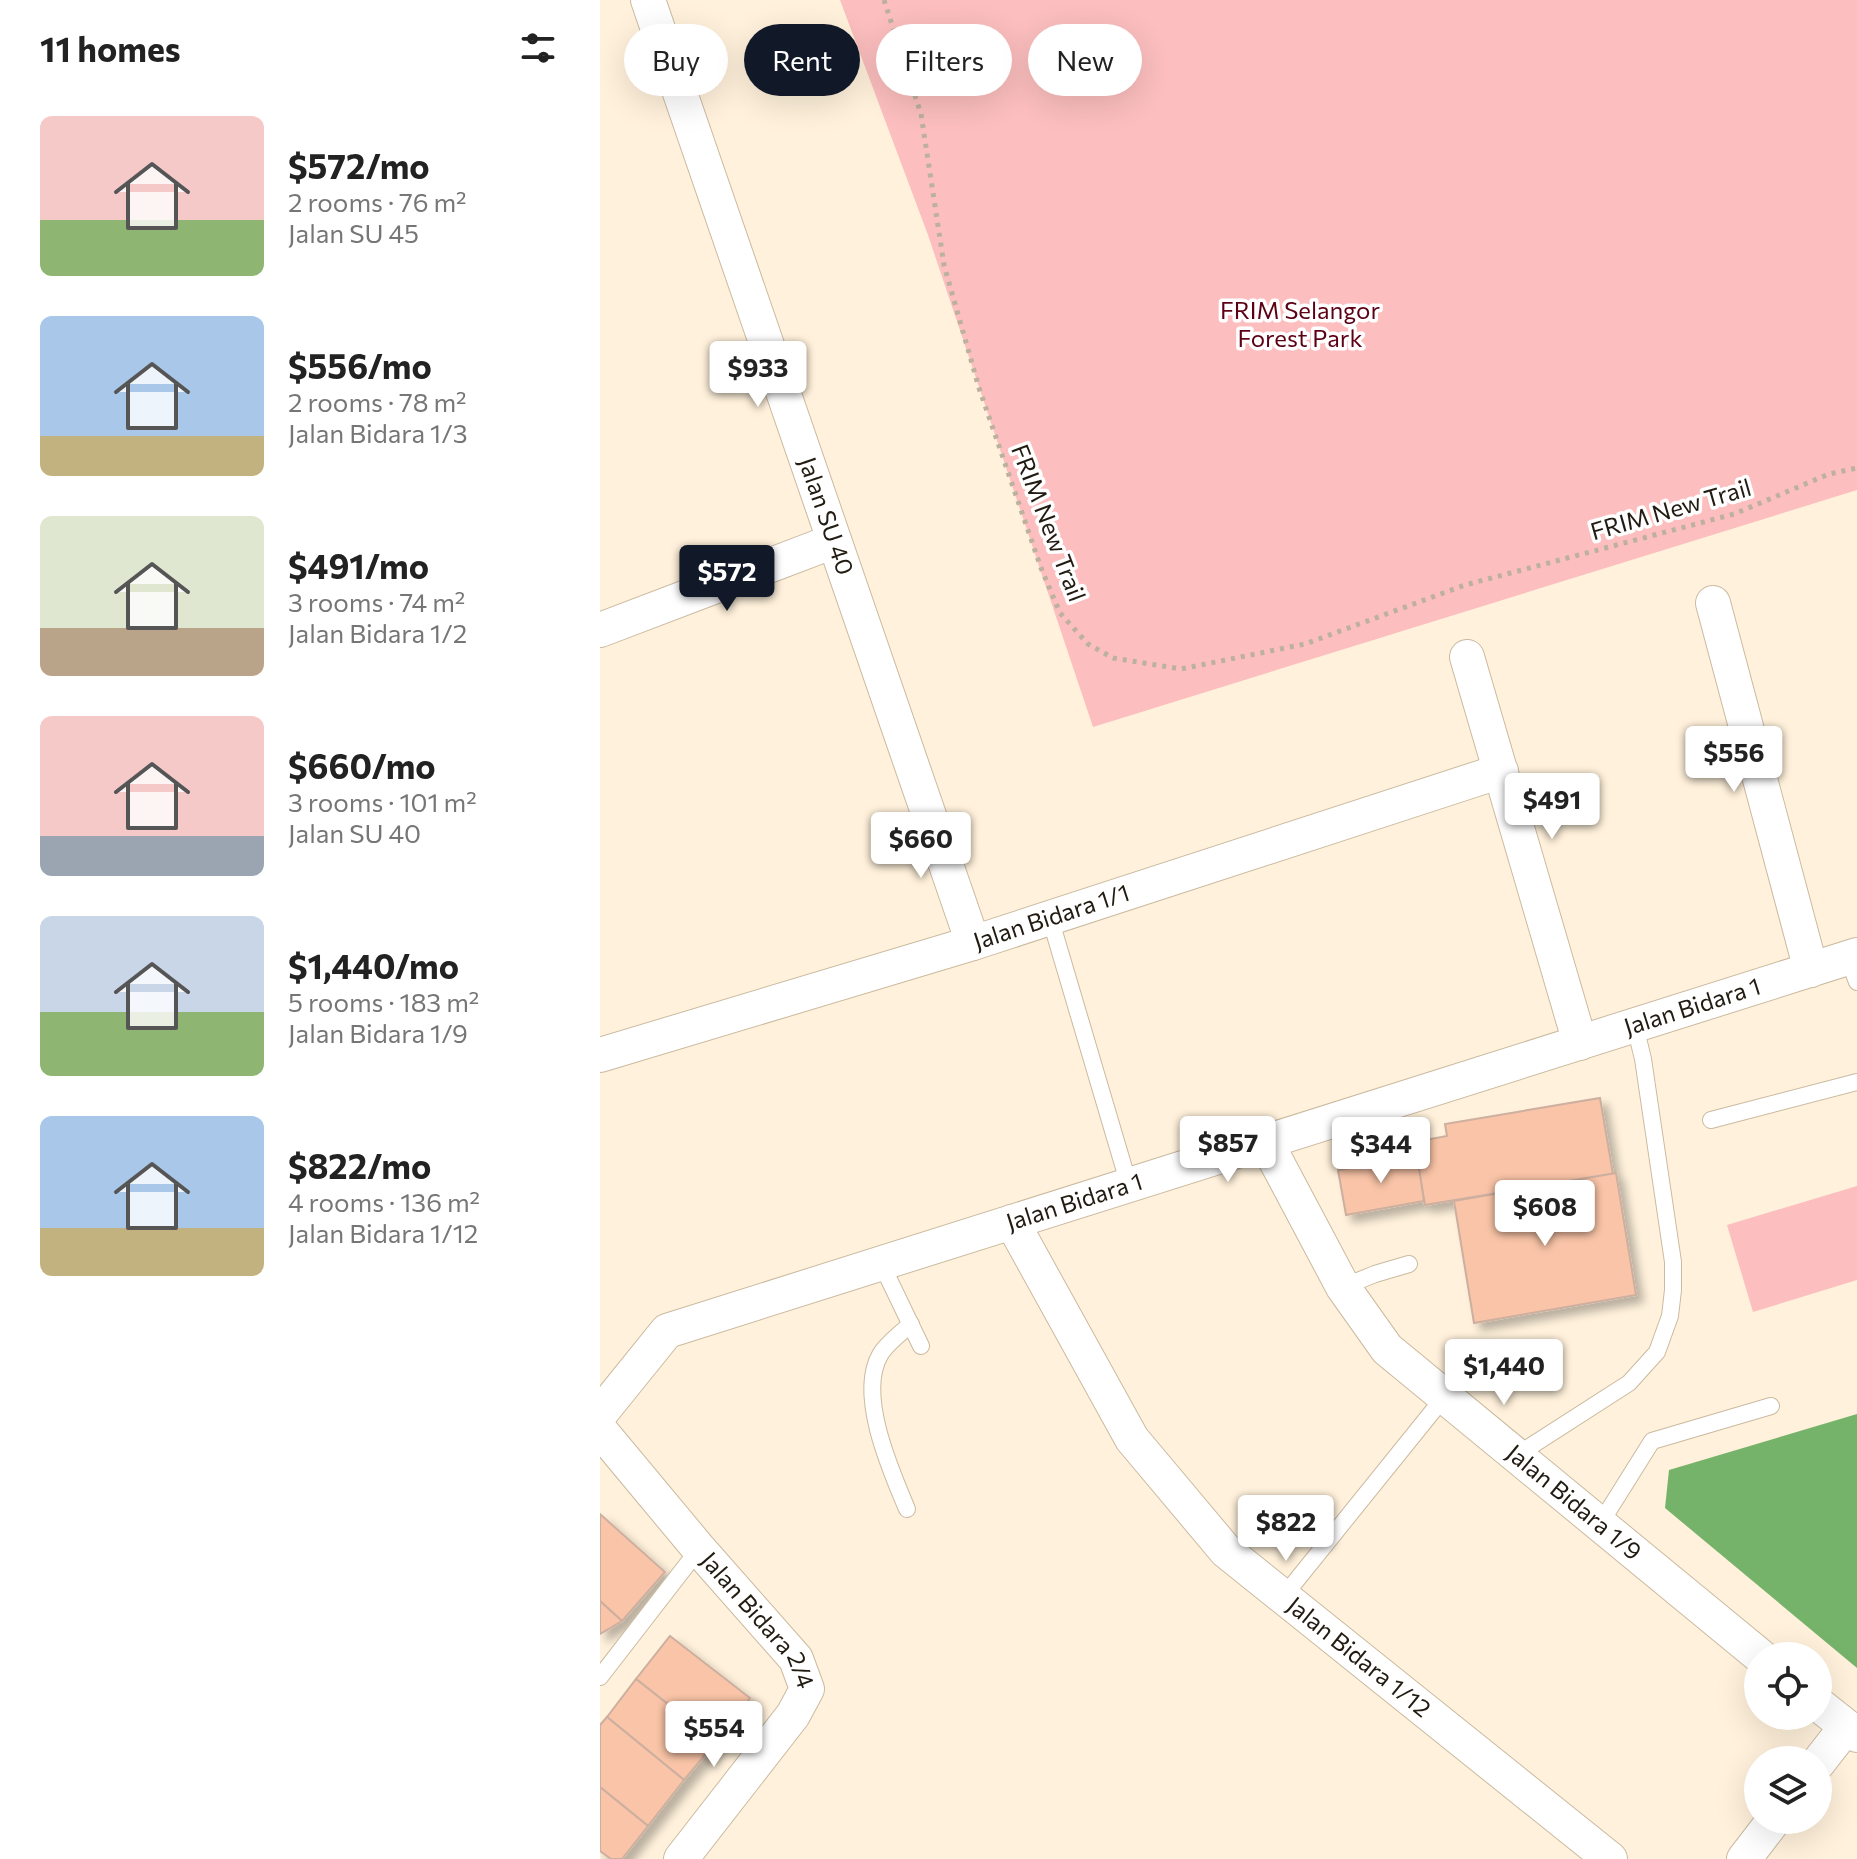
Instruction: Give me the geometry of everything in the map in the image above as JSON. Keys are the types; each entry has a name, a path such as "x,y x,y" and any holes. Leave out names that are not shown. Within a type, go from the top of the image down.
{"street":[{"name":"Jalan SU 40","path":"648,0 973,943"},
{"path":"600,630 834,541"},
{"path":"1713,603 1811,970"},
{"path":"1467,657 1580,1043"},
{"name":"Jalan Bidara 1/1","path":"600,1055 973,943 1501,771"},
{"name":"Jalan Bidara 1","path":"600,1414 667,1331 1811,970 1854,965"},
{"name":"Jalan Bidara 1/9","path":"1266,1142 1343,1287 1387,1349 1744,1643"},
{"name":"Jalan Bidara 1/12","path":"1012,1222 1132,1439 1226,1551 1610,1859"},
{"name":"Jalan Bidara 2/4","path":"600,1430 796,1659 807,1689 793,1715 681,1859"},
{"path":"1832,1715 1852,1731 1832,1750"},
{"path":"1744,1859 1763,1834"}],"lane":[{"path":"1050,918 1129,1185"},
{"path":"1517,1455 1629,1383 1657,1352 1670,1316 1673,1262 1643,1059 1635,1026"},
{"path":"1711,1120 1857,1082"},
{"path":"881,1263 921,1346"},
{"path":"1343,1287 1409,1264"},
{"path":"907,1509 885,1456 872,1381 880,1354 911,1324"},
{"path":"1283,1597 1445,1396"},
{"path":"1600,1524 1652,1441 1771,1406"},
{"path":"600,1677 699,1549"}],"path":[{"name":"FRIM New Trail","path":"884,0 921,114 944,265 979,388 1041,568 1060,613 1088,644 1113,658 1181,669 1305,644 1465,585 1734,514 1829,474 1857,468"}],"green space":[{"name":"FRIM Selangor Forest Park","path":"840,0 1857,0 1857,490 1093,727 928,235 860,53 860,24 849,24"},
{"path":"1857,1186 1857,1280 1753,1312 1727,1225"}],"shaded area":[{"path":"1857,1414 1857,1668 1832,1647 1832,1642 1826,1642 1665,1508 1669,1470"}],"building":[{"path":"1600,1098 1613,1174 1425,1205 1414,1142 1447,1136 1445,1124"},
{"path":"1417,1156 1424,1201 1346,1215 1338,1170"},
{"path":"1616,1173 1636,1295 1474,1323 1454,1201"},
{"path":"600,1514 665,1572 622,1621 600,1601"},
{"path":"600,1601 622,1621 600,1634"},
{"path":"670,1636 750,1698 716,1742 636,1679"},
{"path":"636,1679 716,1742 684,1780 607,1717"},
{"path":"607,1717 684,1780 648,1826 600,1787 600,1725"},
{"path":"600,1787 648,1826 622,1859 611,1859 600,1851"}]}
